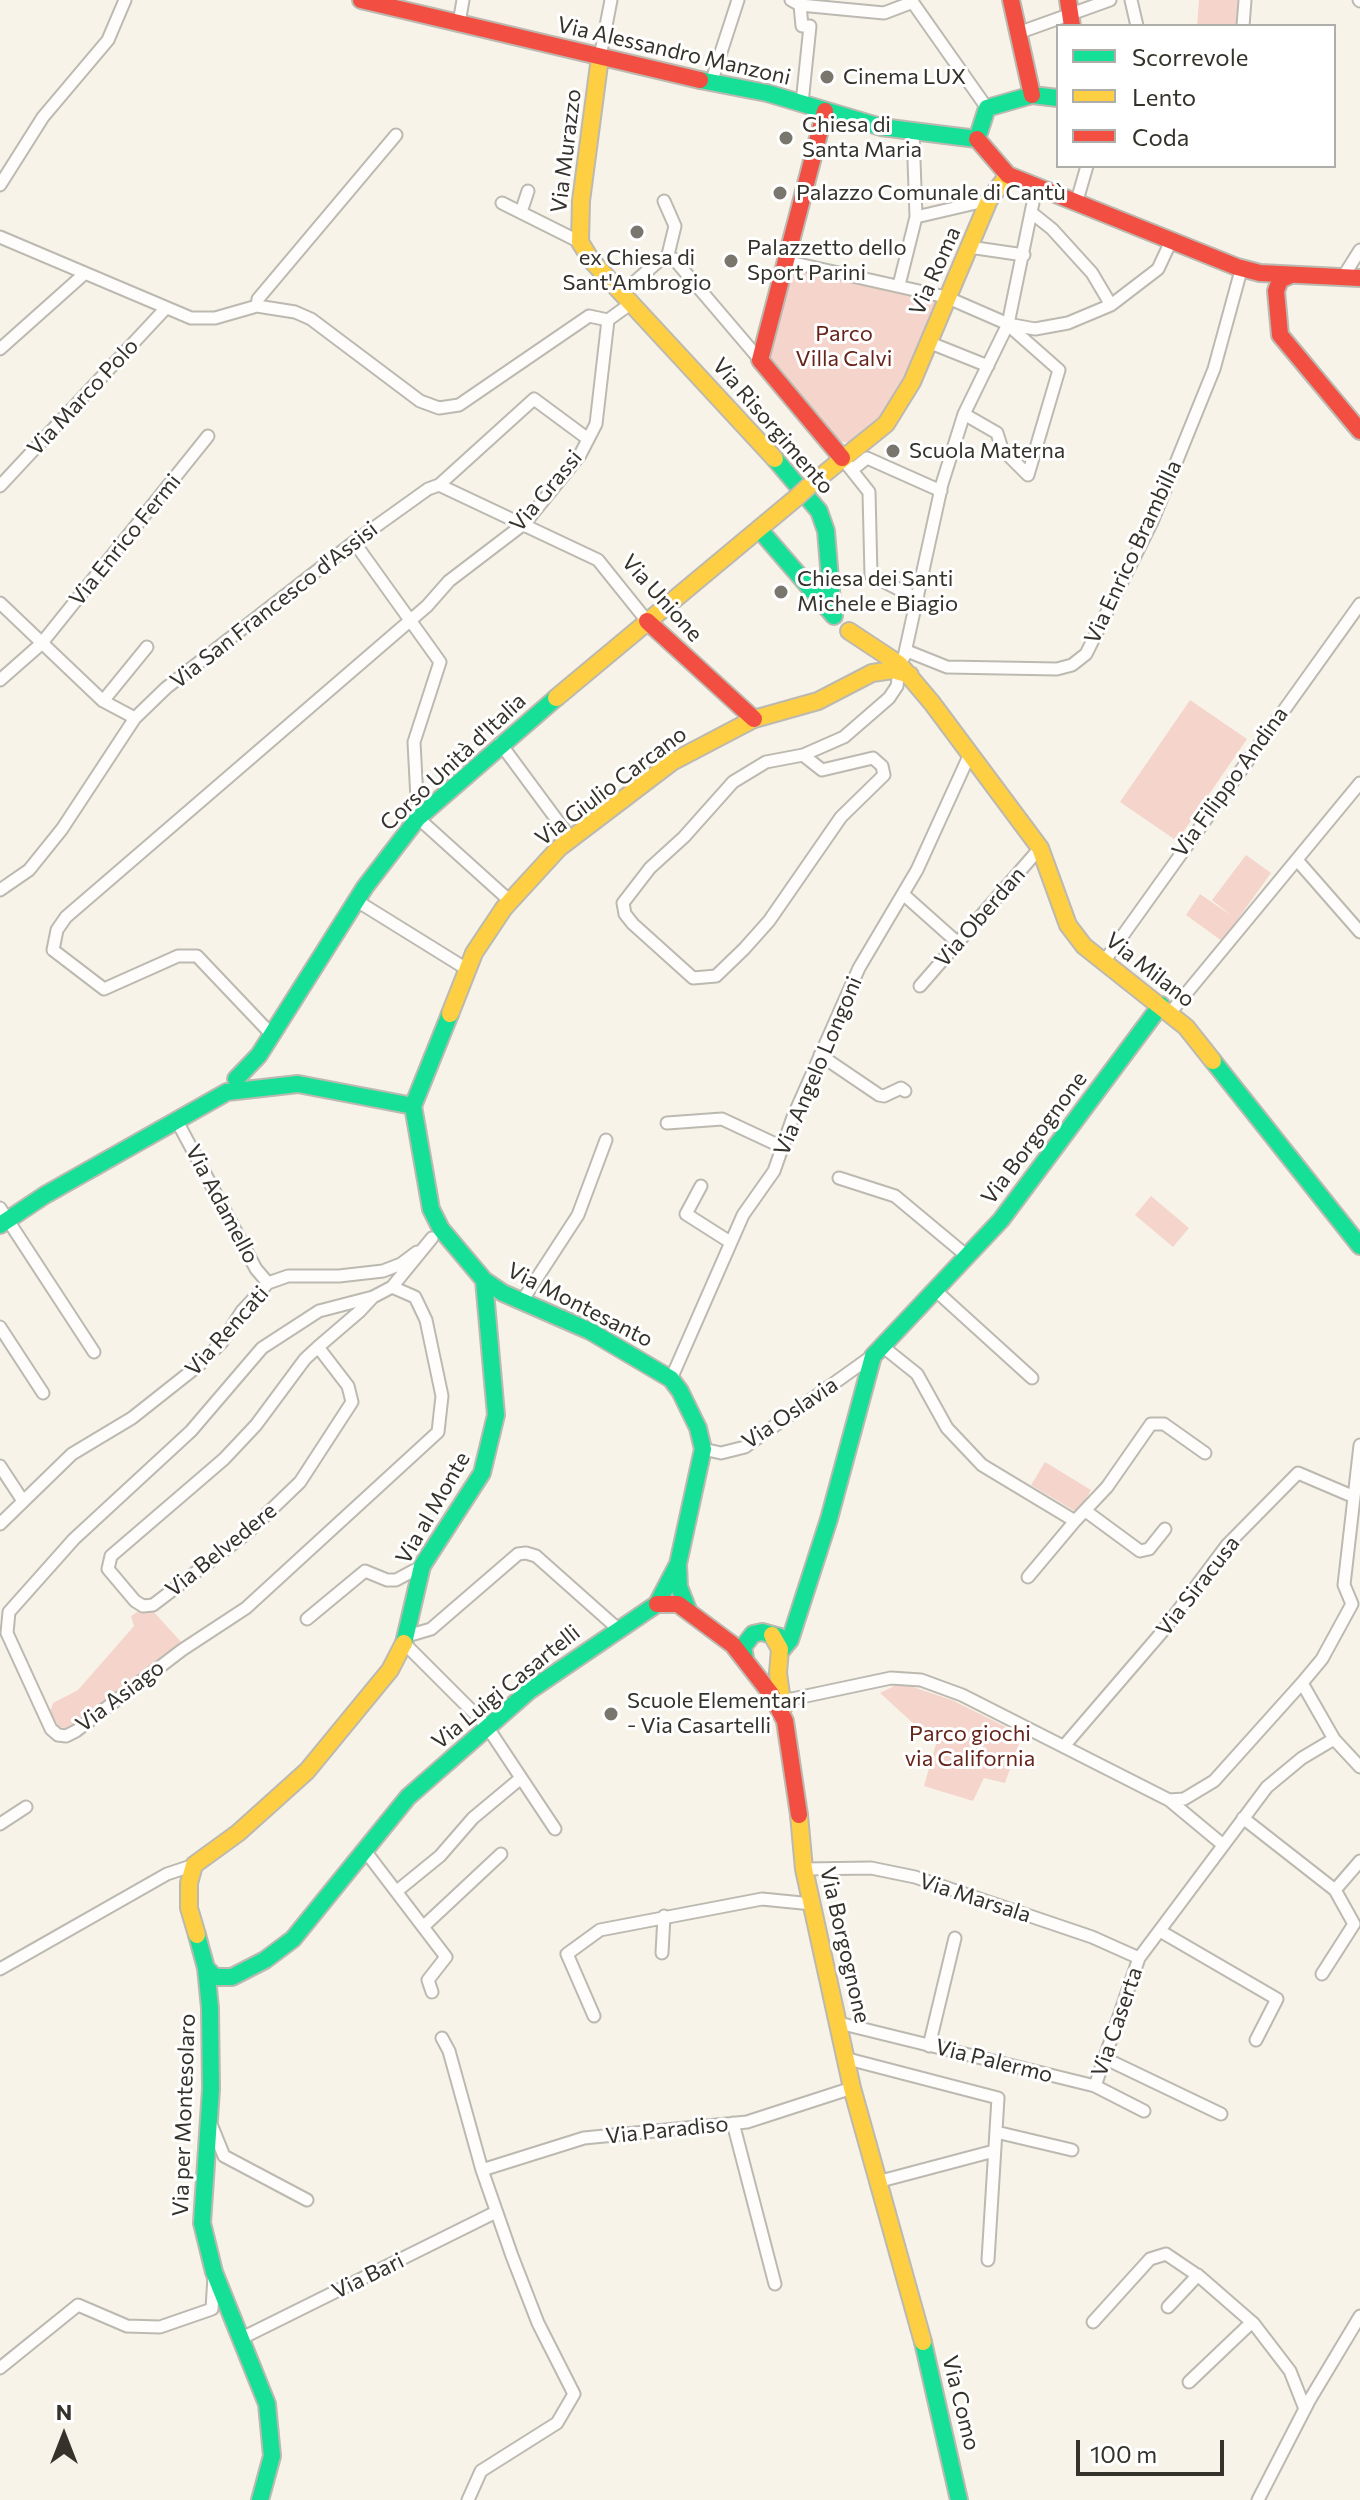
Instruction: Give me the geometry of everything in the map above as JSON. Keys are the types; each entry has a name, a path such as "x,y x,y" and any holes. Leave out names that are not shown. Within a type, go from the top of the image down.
{"main road":[{"name":"Via Alessandro Manzoni","path":"361,0 913,132 977,139"},
{"path":"1011,0 1032,95"},
{"name":"Via Murazzo","path":"600,57 581,201 580,242 591,260 628,297"},
{"path":"1056,98 1032,95 987,108 977,139 1008,175 1076,204 1262,273 1274,282 1281,338 1360,431"},
{"path":"825,111 760,360 847,464"},
{"name":"Via Roma","path":"803,492 847,464 886,424 912,382 989,200 1008,175"},
{"path":"1262,273 1352,277"},
{"path":"1276,291 1280,280 1291,275"},
{"name":"Via Risorgimento","path":"628,297 734,411 819,511 826,531 833,615"},
{"name":"Corso Unità d'Italia","path":"230,1087 272,1035 399,838 418,818 500,743 803,492"},
{"path":"759,529 833,615 874,655 875,670 872,673"},
{"name":"Via Unione","path":"647,621 754,719"},
{"path":"849,631 904,665"},
{"path":"872,673 904,665"},
{"name":"Via Milano","path":"904,665 1040,848 1068,925 1084,946 1186,1027 1360,1246"},
{"name":"Via Giulio Carcano","path":"413,1106 465,968 510,901 571,839 672,762 710,739 754,719 818,701 872,673"},
{"name":"Via Borgognone","path":"877,1351 1001,1220 1166,1009"},
{"path":"3,1217 178,1123 230,1087 298,1084 413,1106"},
{"name":"Via al Monte","path":"194,1865 238,1833 307,1771 390,1670 406,1634 422,1566 482,1473 489,1453 496,1415 494,1295 484,1280 437,1234 413,1106"},
{"name":"Via Montesanto","path":"494,1295 522,1301 590,1331 671,1379"},
{"path":"750,1636 743,1647 748,1662 766,1669 793,1633 877,1351"},
{"path":"671,1379 698,1428 703,1449 678,1564 679,1587 688,1610"},
{"path":"657,1604 678,1564"},
{"path":"657,1604 671,1603 688,1610"},
{"name":"Via Luigi Casartelli","path":"226,1978 265,1960 293,1939 408,1797 486,1725 617,1628 657,1604"},
{"name":"Via Borgognone","path":"688,1610 748,1662 783,1701"},
{"path":"716,1632 737,1639 762,1632 781,1637 793,1633"},
{"path":"772,1635 780,1654"},
{"name":"Via Borgognone","path":"780,1654 778,1681 790,1740 804,1869 852,2088 918,2318"},
{"name":"Via per Montesolaro","path":"194,1865 188,1899 206,1968 210,2008 209,2120 202,2223 214,2272 267,2404 272,2456 260,2500"},
{"path":"206,1968 215,1977 226,1978"},
{"path":"210,2008 215,1990 226,1978"},
{"name":"Via Como","path":"918,2318 959,2500"}],"street":[{"path":"0,185 43,117 108,40 125,0"},
{"path":"459,23 463,0"},
{"name":"Via Murazzo","path":"600,57 611,0"},
{"path":"711,83 738,0"},
{"path":"1018,33 1110,0"},
{"path":"1131,0 1137,24"},
{"path":"1243,24 1245,0"},
{"path":"802,103 810,26 802,26 795,2 884,13 912,1 987,108"},
{"path":"899,285 916,217 913,132"},
{"path":"257,306 258,299 396,135"},
{"path":"1076,204 1086,168"},
{"path":"803,755 822,770 873,758 882,766 884,775 841,817 769,921 744,949 716,976 693,978 633,924 623,903 650,868 684,837 733,782 766,762 803,755 860,726 897,686 941,491 964,414 1008,324 1036,188"},
{"path":"521,212 528,191"},
{"path":"916,217 989,200"},
{"path":"664,201 675,226 667,259"},
{"path":"502,203 580,242"},
{"path":"1032,213 1052,229 1092,273 1111,305"},
{"path":"0,237 83,275 201,319 257,306 282,308 311,319 420,401 439,408 459,405 592,314 608,320 652,265 667,259 674,259 760,360"},
{"path":"785,261 946,297 1008,324 1035,329 1068,323 1111,305 1158,269 1172,239"},
{"path":"969,247 1024,255"},
{"path":"1352,277 1360,250"},
{"name":"Via Enrico Brambilla","path":"904,665 1042,669 1072,665 1086,654 1152,522 1197,411 1214,369 1240,274"},
{"path":"0,349 83,275"},
{"name":"Via Marco Polo","path":"0,486 166,308"},
{"name":"Via Grassi","path":"272,1035 197,956 178,956 104,989 53,950 57,930 66,917 410,620 449,581 525,523 580,455 596,424 603,387 608,320"},
{"path":"964,414 997,433 1002,449 1028,475 1059,370 1030,348 1008,324"},
{"path":"928,342 988,366"},
{"name":"Via San Francesco d'Assisi","path":"0,890 29,870 62,829 135,718 166,688 354,542 428,489 439,485 534,399 588,439"},
{"name":"Via Enrico Fermi","path":"0,680 41,644 208,436"},
{"path":"918,599 871,575 869,492 847,464 867,458 941,491"},
{"name":"Via Unione","path":"439,485 598,560 647,621"},
{"path":"354,542 440,662 414,742 418,818 510,901"},
{"path":"0,603 103,701 135,718"},
{"name":"Via Filippo Andina","path":"1103,963 1360,604"},
{"path":"103,701 147,647"},
{"path":"500,743 571,839"},
{"name":"Via Angelo Longoni","path":"671,1379 743,1215 774,1171 859,968 903,894 969,756"},
{"path":"1166,1009 1360,783"},
{"name":"Via Oberdan","path":"920,986 1040,848"},
{"path":"1297,860 1360,932"},
{"path":"903,894 958,943"},
{"path":"357,901 465,968"},
{"path":"820,1055 879,1095 901,1088 905,1091"},
{"path":"667,1123 722,1119 782,1147"},
{"name":"Via Adamello","path":"178,1123 256,1269 268,1283"},
{"path":"522,1301 578,1215 606,1140"},
{"path":"839,1178 895,1196 967,1256"},
{"path":"701,1186 686,1214 730,1242"},
{"path":"3,1217 94,1352"},
{"path":"392,1287 437,1234"},
{"name":"Via Rencati","path":"0,1524 72,1454 132,1418 191,1373 222,1342 242,1311 268,1283 288,1276 339,1276 383,1271 401,1264 437,1234"},
{"name":"Via Asiago","path":"392,1287 415,1297 426,1320 442,1396 438,1432 246,1608 182,1650 76,1731 66,1736 58,1735 51,1729 11,1642 6,1622 9,1612 74,1539 191,1431 262,1348 319,1311 373,1297 392,1287"},
{"path":"935,1290 1032,1378"},
{"name":"Via Belvedere","path":"318,1347 348,1386 352,1402 300,1482 247,1533 153,1605 143,1606 135,1601 108,1569 111,1556 224,1459 256,1425 318,1347 373,1297"},
{"path":"0,1327 43,1393"},
{"path":"877,1351 917,1374 947,1428 968,1451 1006,1482 1075,1521"},
{"name":"Via Oslavia","path":"703,1449 721,1453 745,1447 877,1351"},
{"path":"1028,1577 1075,1521 1087,1512 1151,1424 1164,1424 1205,1453"},
{"path":"1169,1800 1184,1799 1214,1781 1322,1659 1356,1604 1344,1585 1360,1445"},
{"path":"0,1466 23,1501"},
{"name":"Via Siracusa","path":"1064,1746 1162,1632 1227,1545 1298,1473 1352,1496"},
{"path":"1087,1512 1140,1551 1149,1549 1165,1529"},
{"path":"406,1634 431,1629 518,1554 526,1553 536,1556 617,1628"},
{"path":"307,1619 365,1571 387,1580 396,1580 422,1566"},
{"path":"406,1634 486,1725 555,1829"},
{"path":"783,1701 891,1678 921,1680 962,1695 1169,1800 1222,1844"},
{"path":"1302,1683 1334,1739 1360,1767"},
{"path":"1256,2040 1277,1999 1160,1931 1267,1787 1302,1758 1334,1739"},
{"path":"397,1891 440,1856 473,1818 521,1778"},
{"path":"0,1824 26,1807"},
{"path":"1243,1818 1335,1890 1354,1924 1322,1974"},
{"path":"366,1852 446,1957 428,1980 432,1992"},
{"path":"424,1926 501,1854"},
{"path":"1335,1890 1360,1861"},
{"path":"1,1965 167,1874 194,1865"},
{"name":"Via Marsala","path":"804,1869 871,1868 915,1877 1092,1937 1139,1958"},
{"path":"167,1874 178,1881 188,1899"},
{"path":"594,2016 567,1954 600,1930 762,1899 812,1904"},
{"path":"662,1953 664,1916"},
{"name":"Via Caserta","path":"1095,2086 1139,1958 1160,1931"},
{"path":"929,2046 955,1938"},
{"name":"Via Palermo","path":"839,2023 1095,2086 1144,2111"},
{"path":"442,2038 449,2051 496,2212 538,2323 574,2394 557,2423 481,2471 468,2500"},
{"path":"1104,2058 1221,2114"},
{"path":"848,2059 998,2098 988,2260"},
{"name":"Via Paradiso","path":"482,2170 584,2138 733,2123 852,2088"},
{"path":"209,2120 224,2156 307,2200"},
{"path":"733,2123 775,2284"},
{"path":"996,2132 1072,2150"},
{"path":"877,2182 994,2151"},
{"name":"Via Bari","path":"240,2339 496,2212"},
{"path":"1093,2322 1150,2259 1166,2254 1198,2275 1252,2322 1290,2371 1307,2405"},
{"path":"0,2368 78,2305 127,2326 149,2327 160,2327 212,2309 214,2272"},
{"path":"1168,2307 1198,2275"},
{"path":"1258,2500 1307,2405 1360,2316"},
{"path":"1189,2382 1252,2322"}],"green space":[{"path":"1199,0 1238,0 1236,24 1197,24"},
{"name":"Parco Villa Calvi","path":"795,265 945,300 910,379 884,418 850,443 832,440 764,359 787,268"},
{"path":"1190,700 1247,739 1177,841 1120,802"},
{"path":"1246,855 1271,873 1222,941 1186,915 1200,894 1232,916 1212,900"},
{"path":"1151,1196 1189,1228 1173,1247 1135,1215"},
{"path":"1045,1462 1091,1490 1078,1513 1031,1485"},
{"path":"140,1610 152,1610 183,1644 68,1729 59,1727 50,1712 53,1703 78,1690 134,1626 131,1616"},
{"name":"Parco giochi via California","path":"894,1686 910,1686 952,1700 1022,1735 1005,1783 984,1778 973,1801 924,1786 936,1744 880,1693"}],"traffic: fast":[{"path":"700,80 767,93 881,127 977,139"},
{"path":"977,139 987,108 1032,95 1056,98"},
{"path":"775,459 819,511 826,531 833,615"},
{"path":"759,529 834,616"},
{"path":"236,1079 259,1055 365,887 418,818 556,698"},
{"path":"780,1652 790,1640 829,1519 873,1356 1001,1220 1161,1005"},
{"path":"404,1643 422,1566 482,1473 496,1415 484,1280 441,1229 431,1209 413,1106 450,1014"},
{"path":"1213,1061 1360,1246"},
{"path":"0,1225 45,1195 227,1092 298,1084 413,1106"},
{"path":"484,1280 503,1293 590,1331 671,1379 680,1391 698,1428 703,1449 678,1564 679,1587 688,1610"},
{"path":"206,1968 215,1977 232,1977 265,1960 293,1939 408,1797 529,1691 657,1604 678,1564"},
{"path":"745,1658 743,1647 753,1634 762,1632 780,1637"},
{"path":"197,1935 206,1968 210,2008 211,2089 202,2223 214,2272 267,2404 272,2456 260,2500"},
{"path":"923,2342 959,2500"}],"traffic: slow":[{"path":"600,57 581,201 580,242 591,260 775,459"},
{"path":"809,486 886,424 912,382 989,200 1008,175"},
{"path":"796,498 809,486"},
{"path":"556,698 796,498"},
{"path":"849,631 899,664 932,703 1040,848 1068,925 1084,946 1186,1027 1213,1061"},
{"path":"450,1014 474,953 504,908 559,848 672,762 754,719 818,701 872,673 893,670 910,675"},
{"path":"772,1635 780,1649 778,1673 783,1709"},
{"path":"197,1935 189,1908 189,1883 194,1865 238,1833 307,1771 390,1670 404,1643"},
{"path":"799,1815 804,1869 852,2088 923,2342"}],"traffic: jam":[{"path":"361,0 700,80"},
{"path":"1011,0 1032,95"},
{"path":"1068,0 1072,24"},
{"path":"825,111 760,360 842,458"},
{"path":"977,139 1008,175 1237,267 1260,273 1360,278"},
{"path":"1291,275 1280,280 1276,291 1280,335 1360,431"},
{"path":"647,621 754,719"},
{"path":"657,1604 678,1604 733,1645 771,1694 785,1721 799,1815"}],"place":[{"name":"Cinema LUX","path":"827,77"},
{"name":"Chiesa di Santa Maria","path":"786,138"},
{"name":"Palazzo Comunale di Cantù","path":"780,193"},
{"name":"ex Chiesa di Sant'Ambrogio","path":"637,232"},
{"name":"Palazzetto dello Sport Parini","path":"731,261"},
{"name":"Scuola Materna","path":"893,451"},
{"name":"Chiesa dei Santi Michele e Biagio","path":"781,592"},
{"name":"Scuole Elementari - Via Casartelli","path":"611,1714"}]}
